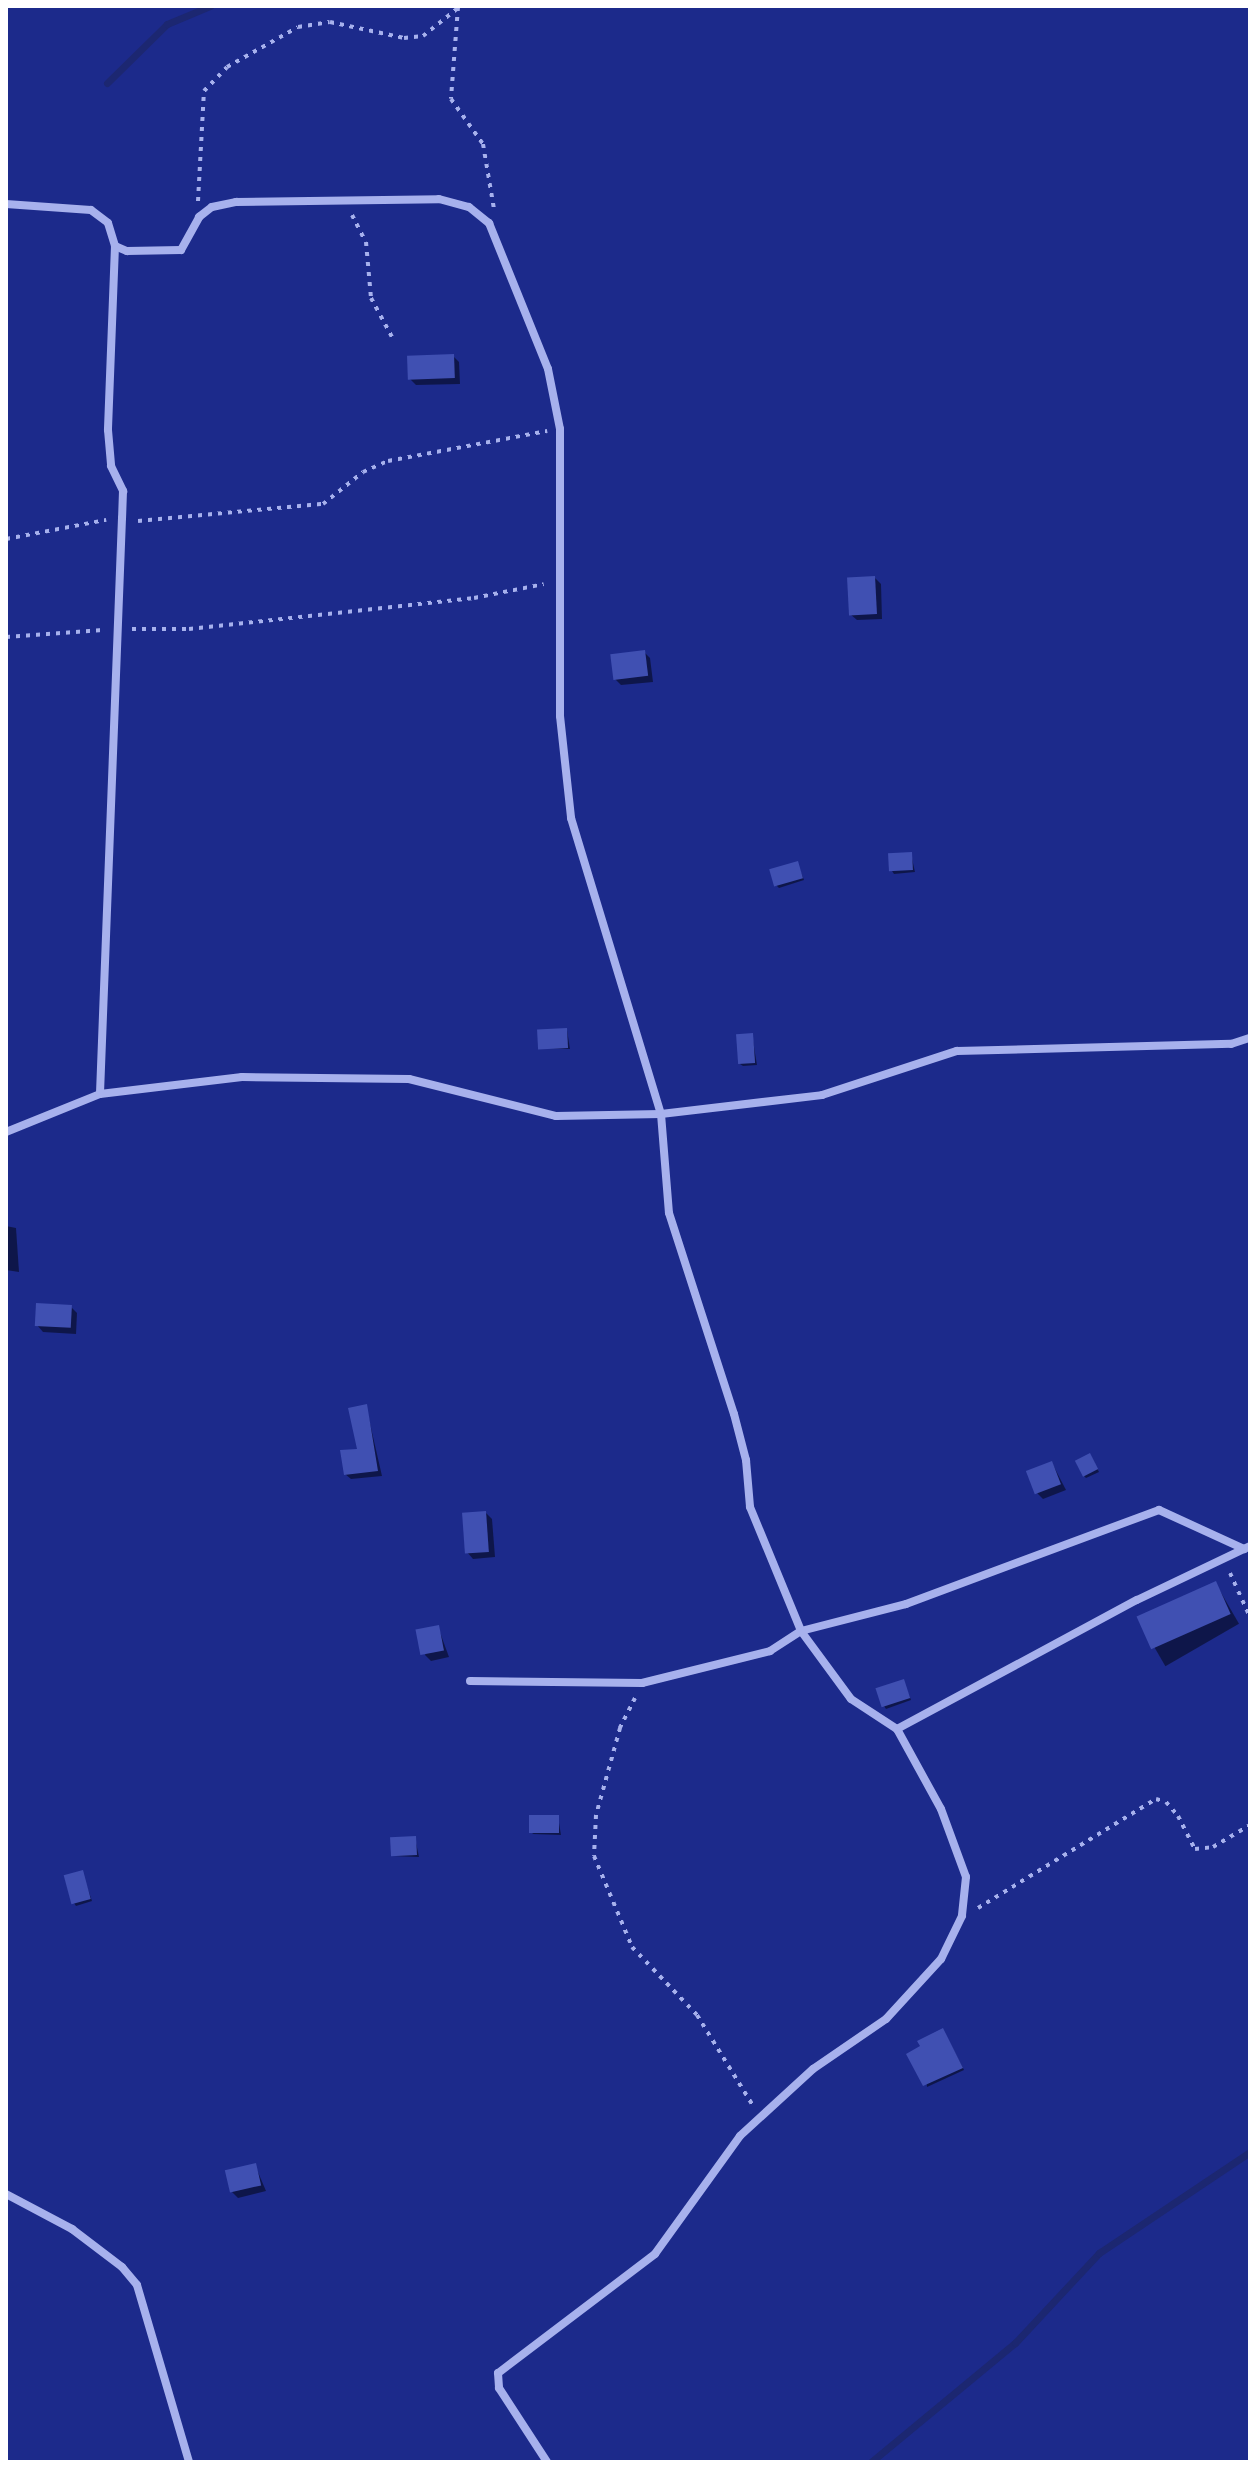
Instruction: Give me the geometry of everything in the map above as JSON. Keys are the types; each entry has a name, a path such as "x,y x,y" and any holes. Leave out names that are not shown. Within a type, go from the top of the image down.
{"street":[{"path":"115,246 127,251 181,250 199,217 212,207 236,202 439,199 469,207 489,223 548,369 560,429 563,580 560,716 571,818 661,1114 669,1213 734,1414 746,1460 750,1507 801,1631 851,1699 897,1729 941,1809 966,1877 962,1916 941,1959 886,2019 813,2069 740,2136 655,2254 498,2373 499,2388 547,2462"},
{"path":"6,204 91,210 108,223 115,246 108,430 111,466 123,491 116,629 113,838 100,1094"},
{"path":"6,1132 100,1094 242,1077 409,1079 556,1116 661,1114 822,1095 957,1051 1231,1044 1250,1038"},
{"path":"470,1681 642,1683 770,1651 801,1631 906,1604 1159,1510 1247,1547"},
{"path":"897,1729 1137,1600 1247,1547"},
{"path":"6,2194 72,2229 122,2267 137,2285 189,2462"}],"path":[{"path":"199,217 195,174 204,91 227,67 298,27 330,22 404,38 423,36 458,7"},
{"path":"458,7 451,99 483,144 494,192 489,223"},
{"path":"340,202 366,242 371,298 392,337"},
{"path":"6,539 122,518 323,504 363,472 388,461 560,429"},
{"path":"6,637 116,629 189,629 474,598 563,580"},
{"path":"1224,1560 1250,1617"},
{"path":"642,1683 620,1728 596,1815 594,1856 632,1947 697,2015 752,2105 740,2136"},
{"path":"962,1916 1006,1896 1156,1799 1166,1802 1178,1816 1195,1849 1213,1847 1250,1825"}],"building":[{"path":"454,354 455,378 408,380 407,356"},
{"path":"875,576 877,614 849,615 847,577"},
{"path":"645,650 648,676 613,680 610,654"},
{"path":"912,852 913,870 889,871 888,853"},
{"path":"798,861 803,878 774,887 769,869"},
{"path":"567,1028 568,1048 538,1050 537,1030"},
{"path":"753,1033 755,1063 738,1064 736,1034"},
{"path":"36,1303 72,1305 71,1328 35,1326"},
{"path":"367,1404 378,1471 344,1475 340,1450 357,1449 348,1408"},
{"path":"1090,1453 1098,1469 1083,1477 1075,1461"},
{"path":"1052,1461 1061,1484 1035,1494 1026,1471"},
{"path":"486,1511 489,1552 465,1554 462,1513"},
{"path":"1216,1581 1231,1614 1151,1649 1137,1616"},
{"path":"439,1625 444,1651 420,1655 415,1630"},
{"path":"904,1679 910,1698 882,1707 875,1688"},
{"path":"529,1815 559,1815 559,1833 529,1833"},
{"path":"416,1836 417,1855 391,1856 390,1837"},
{"path":"83,1870 91,1899 71,1904 64,1875"},
{"path":"943,2028 963,2068 923,2086 906,2054 920,2046 917,2041"},
{"path":"256,2163 261,2185 230,2193 225,2170"}],"waterway":[{"path":"107,83 167,24 210,6"},
{"path":"871,2462 1015,2343 1099,2253 1250,2152"}]}
